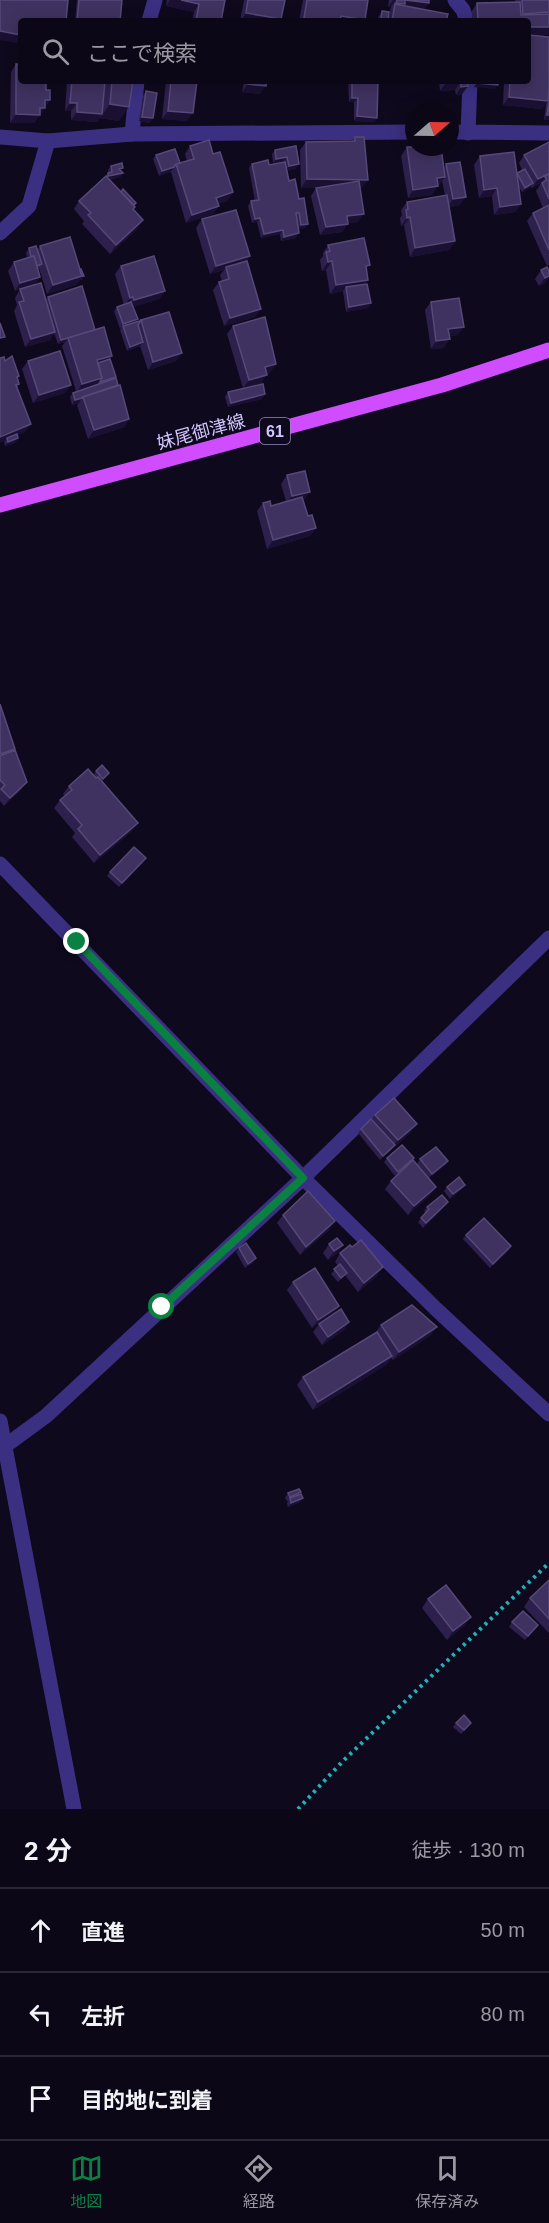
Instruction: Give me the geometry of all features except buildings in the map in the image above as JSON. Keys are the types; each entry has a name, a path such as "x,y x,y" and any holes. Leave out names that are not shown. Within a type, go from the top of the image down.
{"main road":[{"name":"妹尾御津線","path":"0,506 442,385 549,350"}],"street":[{"path":"150,18 155,0"},
{"path":"455,0 466,18"},
{"path":"132,134 137,84"},
{"path":"468,133 470,84"},
{"path":"0,137 48,141 132,134 405,132"},
{"path":"459,132 549,133"},
{"path":"0,233 29,206 48,141"},
{"path":"0,864 303,1178 436,1309 549,1414"},
{"path":"2,1449 46,1416 303,1178 549,938"},
{"path":"0,1421 2,1449 74,1809"}],"path":[{"path":"298,1809 359,1745 549,1563"}],"route":[{"path":"77,942 303,1178 162,1307"}]}
